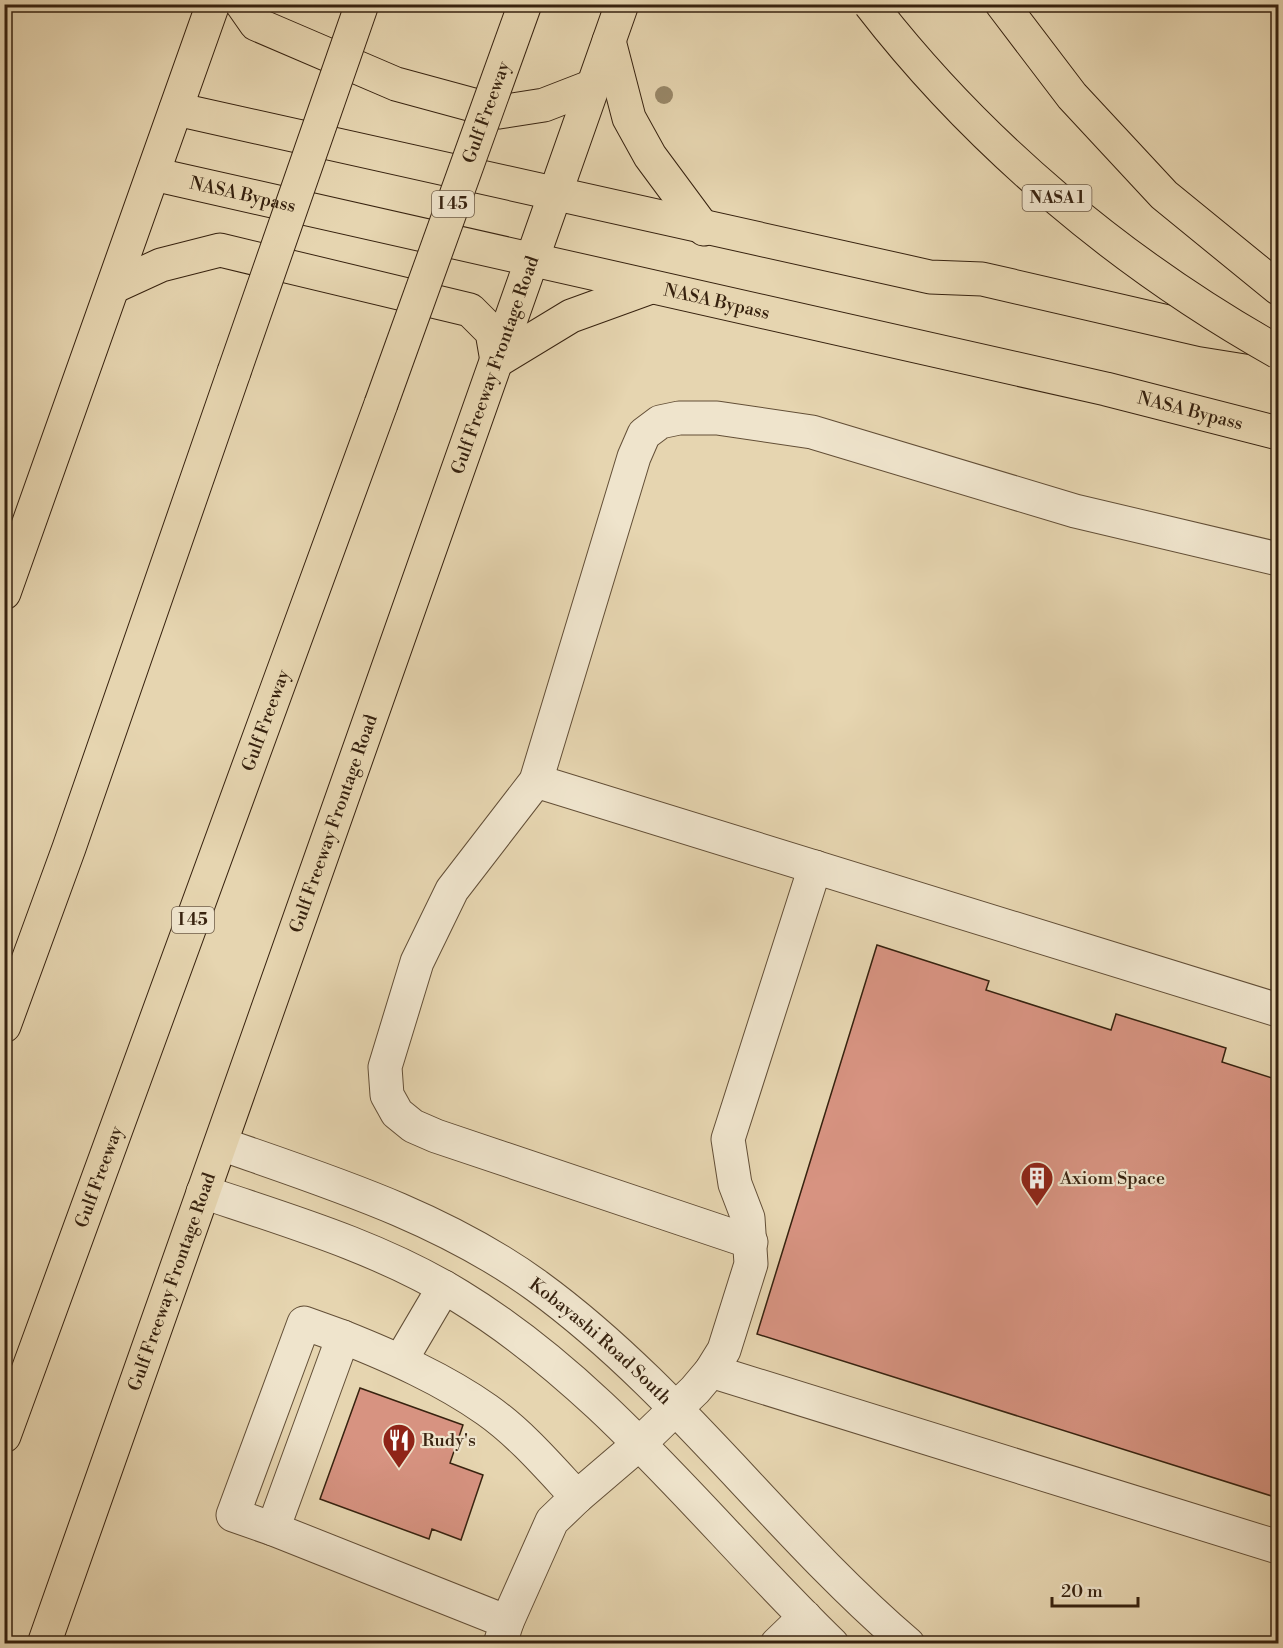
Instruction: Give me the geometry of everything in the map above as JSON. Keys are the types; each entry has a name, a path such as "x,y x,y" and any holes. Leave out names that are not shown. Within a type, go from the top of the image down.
{"main road":[{"path":"4,593 213,4"},
{"path":"242,4 256,24 396,84 499,112 544,105 593,86"},
{"path":"4,1026 69,848 362,4"},
{"name":"Gulf Freeway","path":"4,1436 525,4"},
{"name":"Gulf Freeway Frontage Road","path":"44,1644 622,4"},
{"name":"NASA 1","path":"870,4 897,39 950,98 1058,199 1173,287 1278,352"},
{"path":"1002,4 1072,96 1164,195 1278,288"},
{"path":"609,40 629,118 650,156 704,229"},
{"path":"176,109 704,229 752,237 930,277 982,279 1203,330 1278,342"},
{"name":"NASA Bypass","path":"153,174 1106,389 1278,433"},
{"path":"113,287 161,265 220,250 470,310 492,332 497,361 571,316 651,287"}],"street":[{"path":"752,1242 436,1136 412,1126 397,1113 387,1095 385,1067 417,962 452,890 537,781 634,457 645,434 660,422 679,418 717,418 812,432 1075,511 1278,559"},
{"path":"537,781 1278,1010"},
{"path":"577,1497 534,1450 487,1410 401,1360 343,1337 273,1529 504,1633 552,1521 675,1409 711,1371 723,1350 751,1264 752,1242 748,1218 735,1184 728,1139 815,867"},
{"name":"Kobayashi Road South","path":"220,1144 368,1196 426,1221 483,1250 536,1285 585,1323 675,1409 840,1581 908,1644"},
{"path":"203,1192 350,1244 404,1266 444,1287 507,1326 552,1362 639,1444 832,1644"},
{"path":"401,1360 444,1287"},
{"path":"711,1371 1278,1547"},
{"path":"777,1644 804,1617"}],"building":[{"name":"Axiom Space","path":"877,945 989,981 986,990 1111,1030 1116,1014 1226,1048 1222,1062 1278,1080 1278,1498 757,1334"},
{"name":"Rudy's","path":"360,1388 463,1425 450,1463 483,1475 461,1540 432,1529 429,1539 320,1499"}],"place":[{"name":"Axiom Space","path":"1037,1207"},
{"name":"Rudy's","path":"399,1469"}]}
